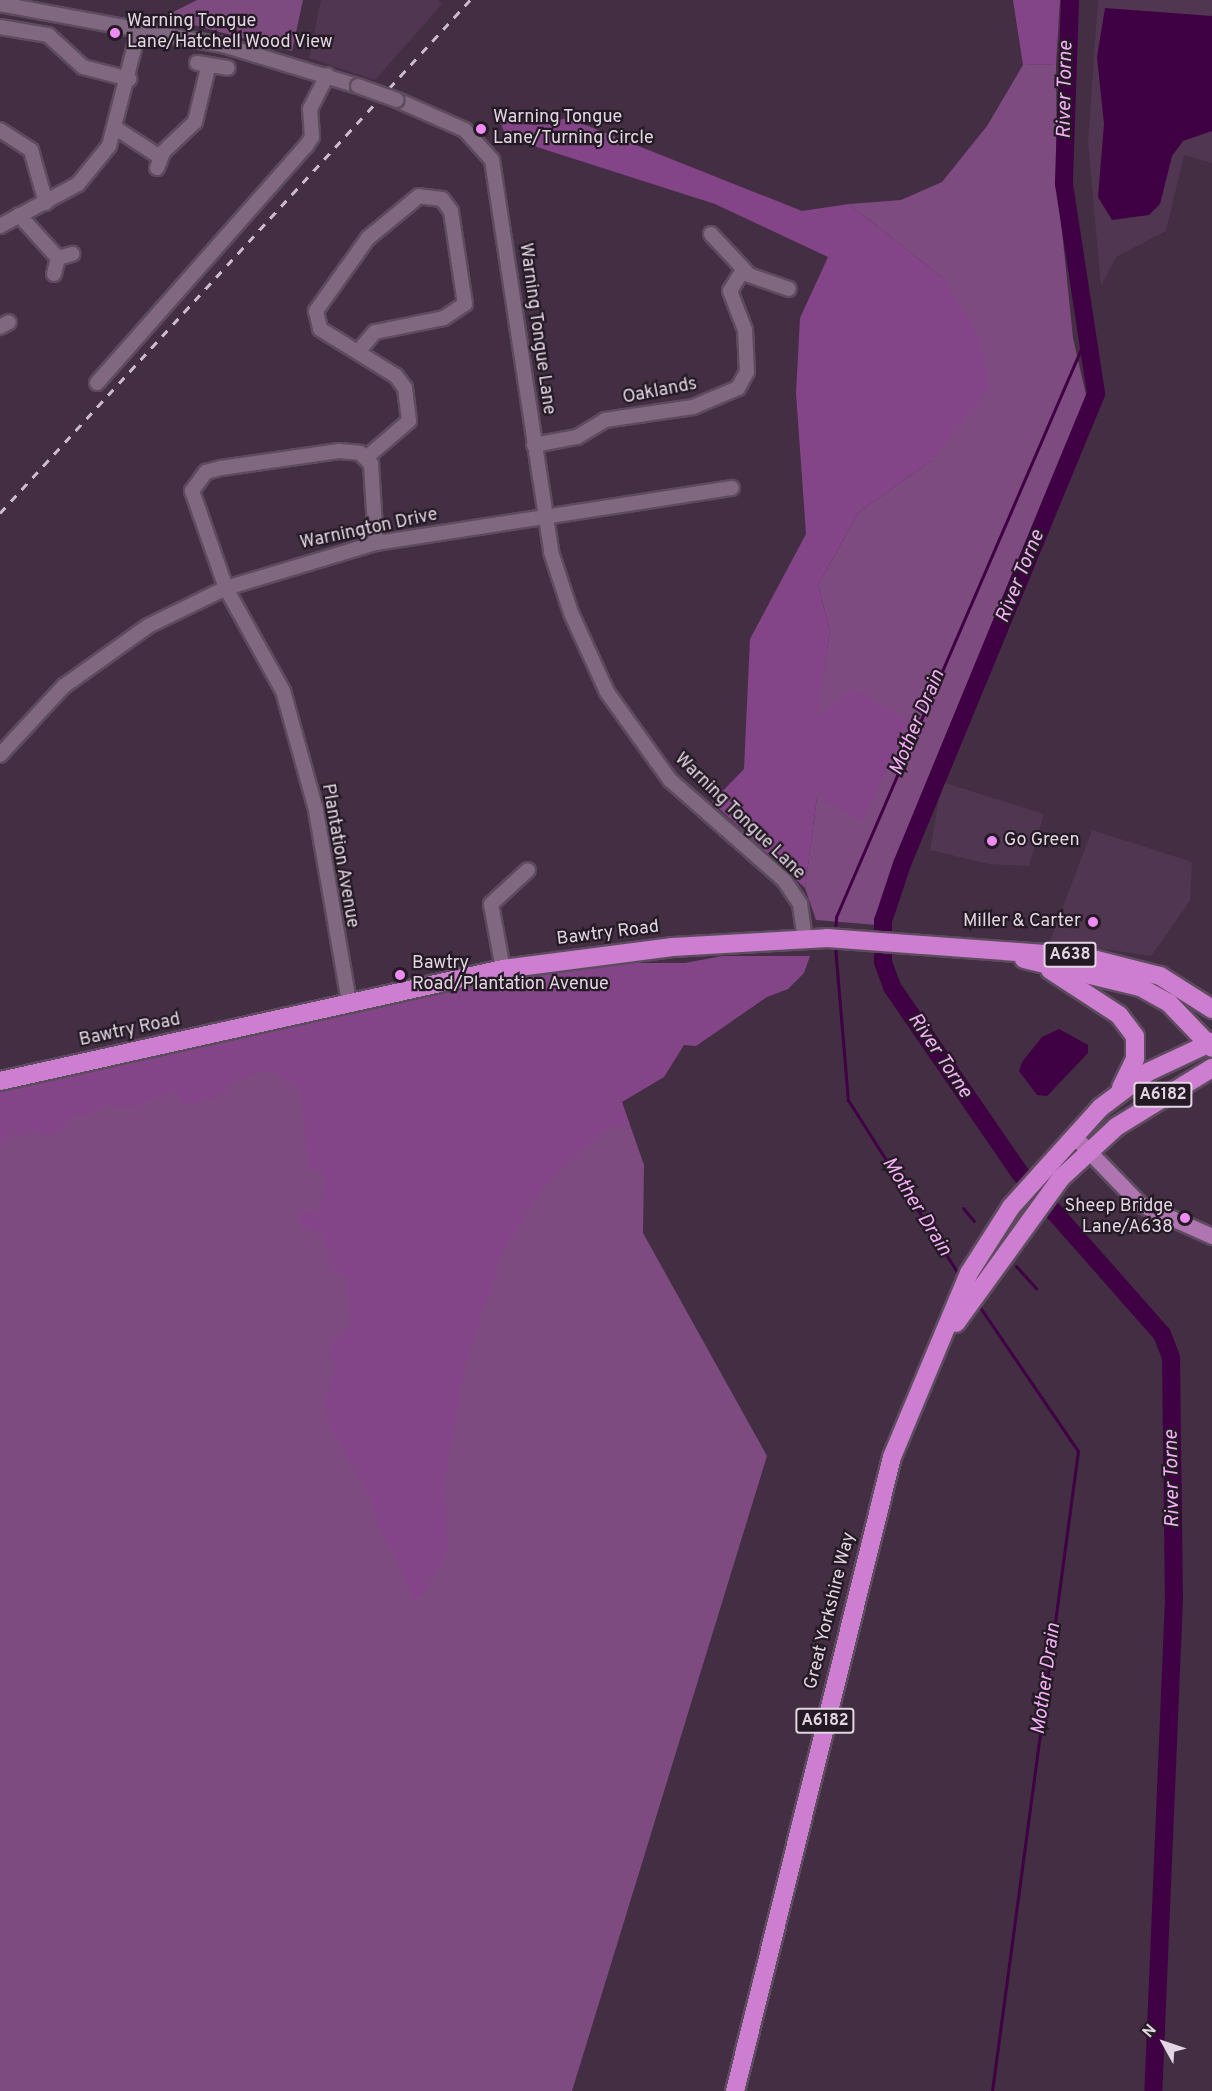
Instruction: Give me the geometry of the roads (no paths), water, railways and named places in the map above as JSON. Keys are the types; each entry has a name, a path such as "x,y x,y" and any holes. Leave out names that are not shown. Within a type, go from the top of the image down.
{"highway":[{"name":"Bawtry Road","path":"0,1081 502,969 673,947 805,939 846,939 1017,956 1056,954 1141,968 1210,1012"},
{"name":"Bawtry Road","path":"1017,956 1044,967 1140,987 1169,1003 1211,1045"},
{"path":"1044,967 1119,1015 1135,1036 1135,1059 1120,1089"},
{"name":"Great Yorkshire Way","path":"735,2091 892,1457 932,1357 962,1304 969,1273 1011,1207 1050,1161 1120,1089 1211,1045"},
{"name":"Great Yorkshire Way","path":"962,1304 978,1290 1028,1216 1061,1178 1088,1152 1151,1103 1212,1068"}],"main road":[{"path":"1074,1136 1140,1204 1212,1236"}],"street":[{"name":"Warning Tongue Lane","path":"0,4 139,28 327,75 398,100 465,130 492,160 534,445 558,580 622,719 670,780 784,880 800,904 805,939"},
{"path":"0,27 48,35 83,67 129,80"},
{"path":"0,226 46,203 87,175 117,129 139,28"},
{"path":"117,129 159,162 195,122 202,65 228,68"},
{"path":"96,383 306,146 312,137 310,109 327,75"},
{"path":"0,133 31,150 46,203"},
{"path":"358,352 375,332 444,318 465,304 451,211 442,199 427,195 412,200 358,248 318,304 320,329 396,376 409,401 405,427 367,457 376,543"},
{"path":"19,215 58,258"},
{"path":"711,234 743,270 789,289"},
{"path":"58,258 72,254"},
{"path":"54,274 58,258"},
{"name":"Oaklands","path":"534,445 577,437 605,420 693,407 738,388 747,372 745,330 730,291 743,270"},
{"name":"Plantation Avenue","path":"349,1002 316,810 283,691 226,588 193,505 197,480 221,468 339,451 367,457"},
{"name":"Warnington Drive","path":"0,755 64,686 148,626 226,588 376,543 545,515 732,488"},
{"path":"502,969 491,904 528,870"}],"waterway":[{"name":"River Torne","path":"1070,0 1064,184 1096,394 902,864 883,921 883,962 892,987 1019,1172 1162,1334 1171,1358 1174,1599 1153,2091"},
{"name":"Mother Drain","path":"835,933 836,917 1084,342"},
{"name":"Mother Drain","path":"835,946 848,1100 961,1278"},
{"path":"963,1208 974,1221"},
{"path":"1016,1266 1036,1288"},
{"name":"Mother Drain","path":"977,1303 1078,1451 992,2091"}],"railway":[{"path":"0,513 470,0"}],"place":[{"name":"Warning Tongue Lane/Hatchell Wood View","path":"115,33"},
{"name":"Warning Tongue Lane/Turning Circle","path":"481,129"},
{"name":"Go Green","path":"992,841"},
{"name":"Miller & Carter","path":"1093,922"},
{"name":"Bawtry Road/Plantation Avenue","path":"400,975"},
{"name":"Sheep Bridge Lane/A638","path":"1185,1218"}]}
